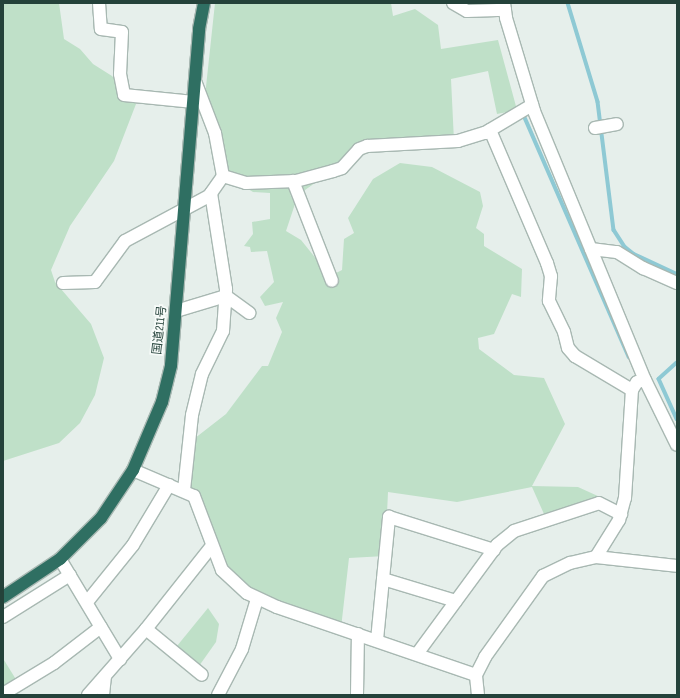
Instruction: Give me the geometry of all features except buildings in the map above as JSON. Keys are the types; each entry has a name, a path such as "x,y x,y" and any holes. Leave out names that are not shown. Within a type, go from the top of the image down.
{"highway":[{"name":"国道211号","path":"3,597 60,559 101,518 133,470 162,402 171,365 195,81 204,3"}],"street":[{"path":"99,3 101,29 122,32 120,74 124,95 194,102"},
{"path":"453,3 467,11 505,6 532,106 645,380 677,445"},
{"path":"63,283 95,282 125,241 185,210 211,192 223,176 215,133 195,81"},
{"path":"223,176 246,183 293,181 342,168 358,149 458,141 490,130 532,106"},
{"path":"595,128 616,124"},
{"path":"490,130 547,262 551,276 549,301 564,332 568,348 575,356 632,390"},
{"path":"293,181 332,281"},
{"path":"184,490 192,415 202,374 223,331 226,296 211,192"},
{"path":"591,250 616,252 643,268 677,283"},
{"path":"176,311 226,296"},
{"path":"226,296 249,313"},
{"path":"596,557 610,538 621,514 625,498 632,390 637,382 645,380"},
{"path":"133,470 184,490 199,504 211,547 230,580 257,599 476,675"},
{"path":"87,602 133,545 169,485"},
{"path":"417,654 494,550 514,531 599,503 621,514"},
{"path":"376,640 389,517 494,550"},
{"path":"88,695 146,629 211,547"},
{"path":"478,695 476,675 485,657 543,576 570,563 596,557 677,566"},
{"path":"60,559 120,659"},
{"path":"3,617 70,575"},
{"path":"383,578 456,601"},
{"path":"218,695 242,649 257,599"},
{"path":"3,694 54,663 101,627"},
{"path":"146,629 202,675"},
{"path":"357,695 358,634"},
{"path":"103,695 105,676"}],"green space":[{"path":"3,3 59,3 64,39 80,49 93,64 112,76 136,104 114,161 70,226 51,270 55,282 91,324 104,358 95,395 80,423 59,443 3,461"},
{"path":"215,3 391,3 393,16 415,9 438,25 441,49 498,40 517,110 497,114 488,71 451,79 454,141 367,146 298,195 290,194 295,204 286,231 301,240 330,276 342,270 344,239 354,233 348,218 373,179 400,163 432,167 480,192 483,206 476,228 484,234 484,246 522,269 521,297 512,294 494,334 478,338 479,349 514,375 544,378 565,424 532,486 578,487 600,497 544,514 532,487 457,502 388,492 385,556 349,558 341,628 230,581 199,504 184,490 190,442 226,414 262,366 268,366 282,332 276,318 283,302 265,306 260,297 274,282 267,251 251,252 250,247 244,246 253,234 252,222 270,219 270,193 253,192 237,182 222,161 205,96"},
{"path":"208,608 219,624 216,642 199,666 177,646"},
{"path":"4,660 20,686 3,694 3,661"}],"waterway":[{"path":"568,3 598,102 614,230 625,247 634,254 677,274"},
{"path":"523,113 629,357"},
{"path":"677,363 659,379 677,419"}]}
